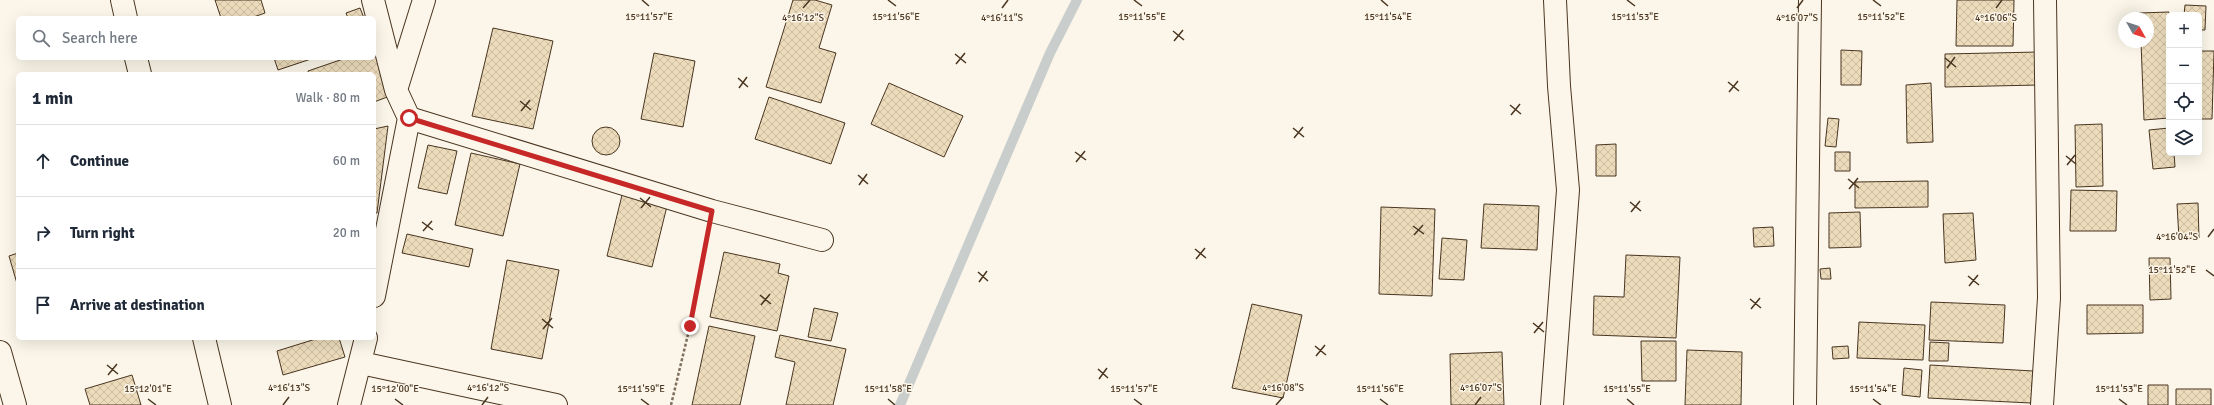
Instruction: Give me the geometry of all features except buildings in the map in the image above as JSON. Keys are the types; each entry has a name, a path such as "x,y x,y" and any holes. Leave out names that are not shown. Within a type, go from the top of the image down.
{"street":[{"path":"122,0 126,16"},
{"path":"373,0 396,90 409,118 376,286"},
{"path":"396,90 424,0"},
{"path":"1552,405 1568,190 1559,86 1555,0"},
{"path":"1804,405 1810,0"},
{"path":"2042,405 2049,298 2045,0"},
{"path":"136,60 140,72"},
{"path":"409,118 712,211 822,240"},
{"path":"204,340 220,405"},
{"path":"349,405 366,340"},
{"path":"0,352 15,405"},
{"path":"361,362 556,405"}],"path":[{"path":"671,405 690,326 712,211"}],"waterway":[{"path":"900,405 1050,53 1077,0"}],"route":[{"path":"409,118 712,211 690,326"}]}
